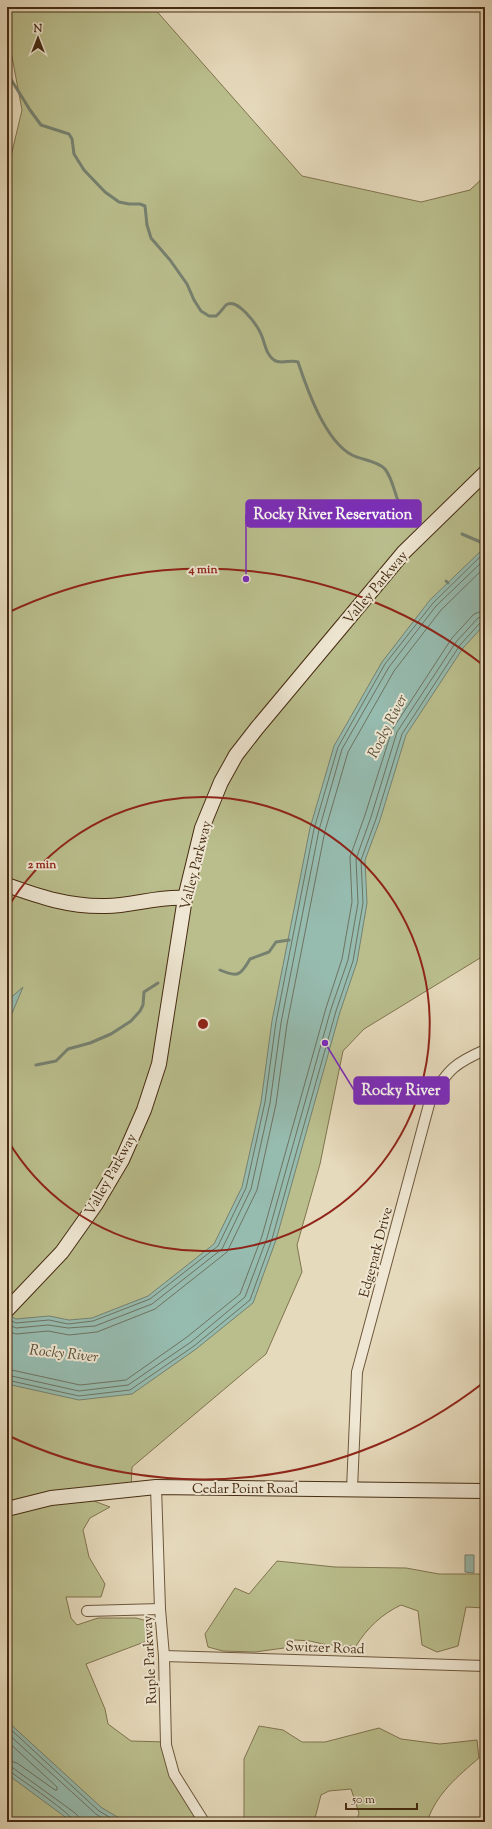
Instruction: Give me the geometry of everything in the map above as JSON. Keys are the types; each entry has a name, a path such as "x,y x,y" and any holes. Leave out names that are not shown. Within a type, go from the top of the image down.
{"street":[{"name":"Valley Parkway","path":"8,1308 62,1252 96,1204 122,1160 144,1110 159,1064 185,898 202,828 221,782 236,755 404,552 485,473"},
{"path":"7,885 50,900 77,905 107,906 159,898 185,898"},
{"name":"Edgepark Drive","path":"352,1489 356,1372 431,1097 446,1074 462,1060 485,1050"},
{"name":"Cedar Point Road","path":"7,1509 51,1498 156,1487 485,1491"},
{"name":"Ruple Parkway","path":"156,1487 160,1609 164,1656 166,1745 174,1774 204,1822"},
{"path":"87,1611 160,1609"},
{"name":"Switzer Road","path":"164,1656 485,1666"}],"green space":[{"path":"7,7 153,7 302,176 421,202 470,190 485,176 485,955 364,1029 343,1051 320,1164 297,1245 302,1272 266,1354 132,1467 131,1489 7,1505 7,173 22,110 7,30"},
{"path":"86,1498 110,1507 90,1518 83,1530 89,1557 105,1584 101,1597 66,1597 71,1618 77,1625 98,1618 136,1618 151,1622 147,1641 86,1664 105,1709 108,1724 131,1741 166,1742 168,1759 201,1822 7,1822 7,1515 18,1511"},
{"path":"277,1561 335,1567 406,1568 439,1574 485,1574 485,1608 466,1607 458,1646 437,1652 422,1645 418,1611 401,1605 376,1622 365,1633 356,1646 327,1645 310,1641 295,1640 284,1648 255,1652 223,1651 208,1647 205,1634 235,1588 249,1594"},
{"path":"259,1726 283,1730 302,1742 325,1742 379,1728 401,1739 440,1744 477,1740 479,1758 448,1786 436,1803 427,1822 356,1822 359,1813 351,1789 329,1791 321,1795 314,1822 244,1822 244,1759"}],"water":[{"path":"485,547 485,624 463,648 406,735 380,820 365,860 367,903 357,962 340,1012 276,1240 253,1303 196,1349 132,1394 79,1400 7,1384 7,1314 16,1319 49,1316 69,1320 92,1318 148,1296 214,1244 242,1187 261,1102 272,1021 310,828 334,746 382,662 430,600"},
{"path":"23,987 8,1023 7,1025 7,1001"},
{"path":"465,1555 474,1555 474,1573 465,1572"},
{"path":"7,1721 102,1808 126,1822 72,1822 7,1774"}],"waterway":[{"path":"7,73 41,125 69,134 72,139 74,154 84,170 105,192 119,202 140,204 145,206 147,225 151,238 170,260 187,284 201,311 209,316 216,316 226,305 230,304 241,308 255,323 262,336 267,351 274,360 280,362 298,362 312,400 325,427 333,438 342,448 352,455 382,466 389,476 399,504 408,516 415,520"},
{"path":"462,534 485,544"},
{"path":"220,970 231,974 238,974 244,969 250,959 269,952 276,942 289,940"},
{"path":"36,1065 56,1061 68,1049 90,1043 111,1034 131,1021 143,1005 144,992 158,983"}],"place":[{"name":"Rocky River Reservation","path":"246,579"},
{"name":"Rocky River","path":"325,1043"}]}
